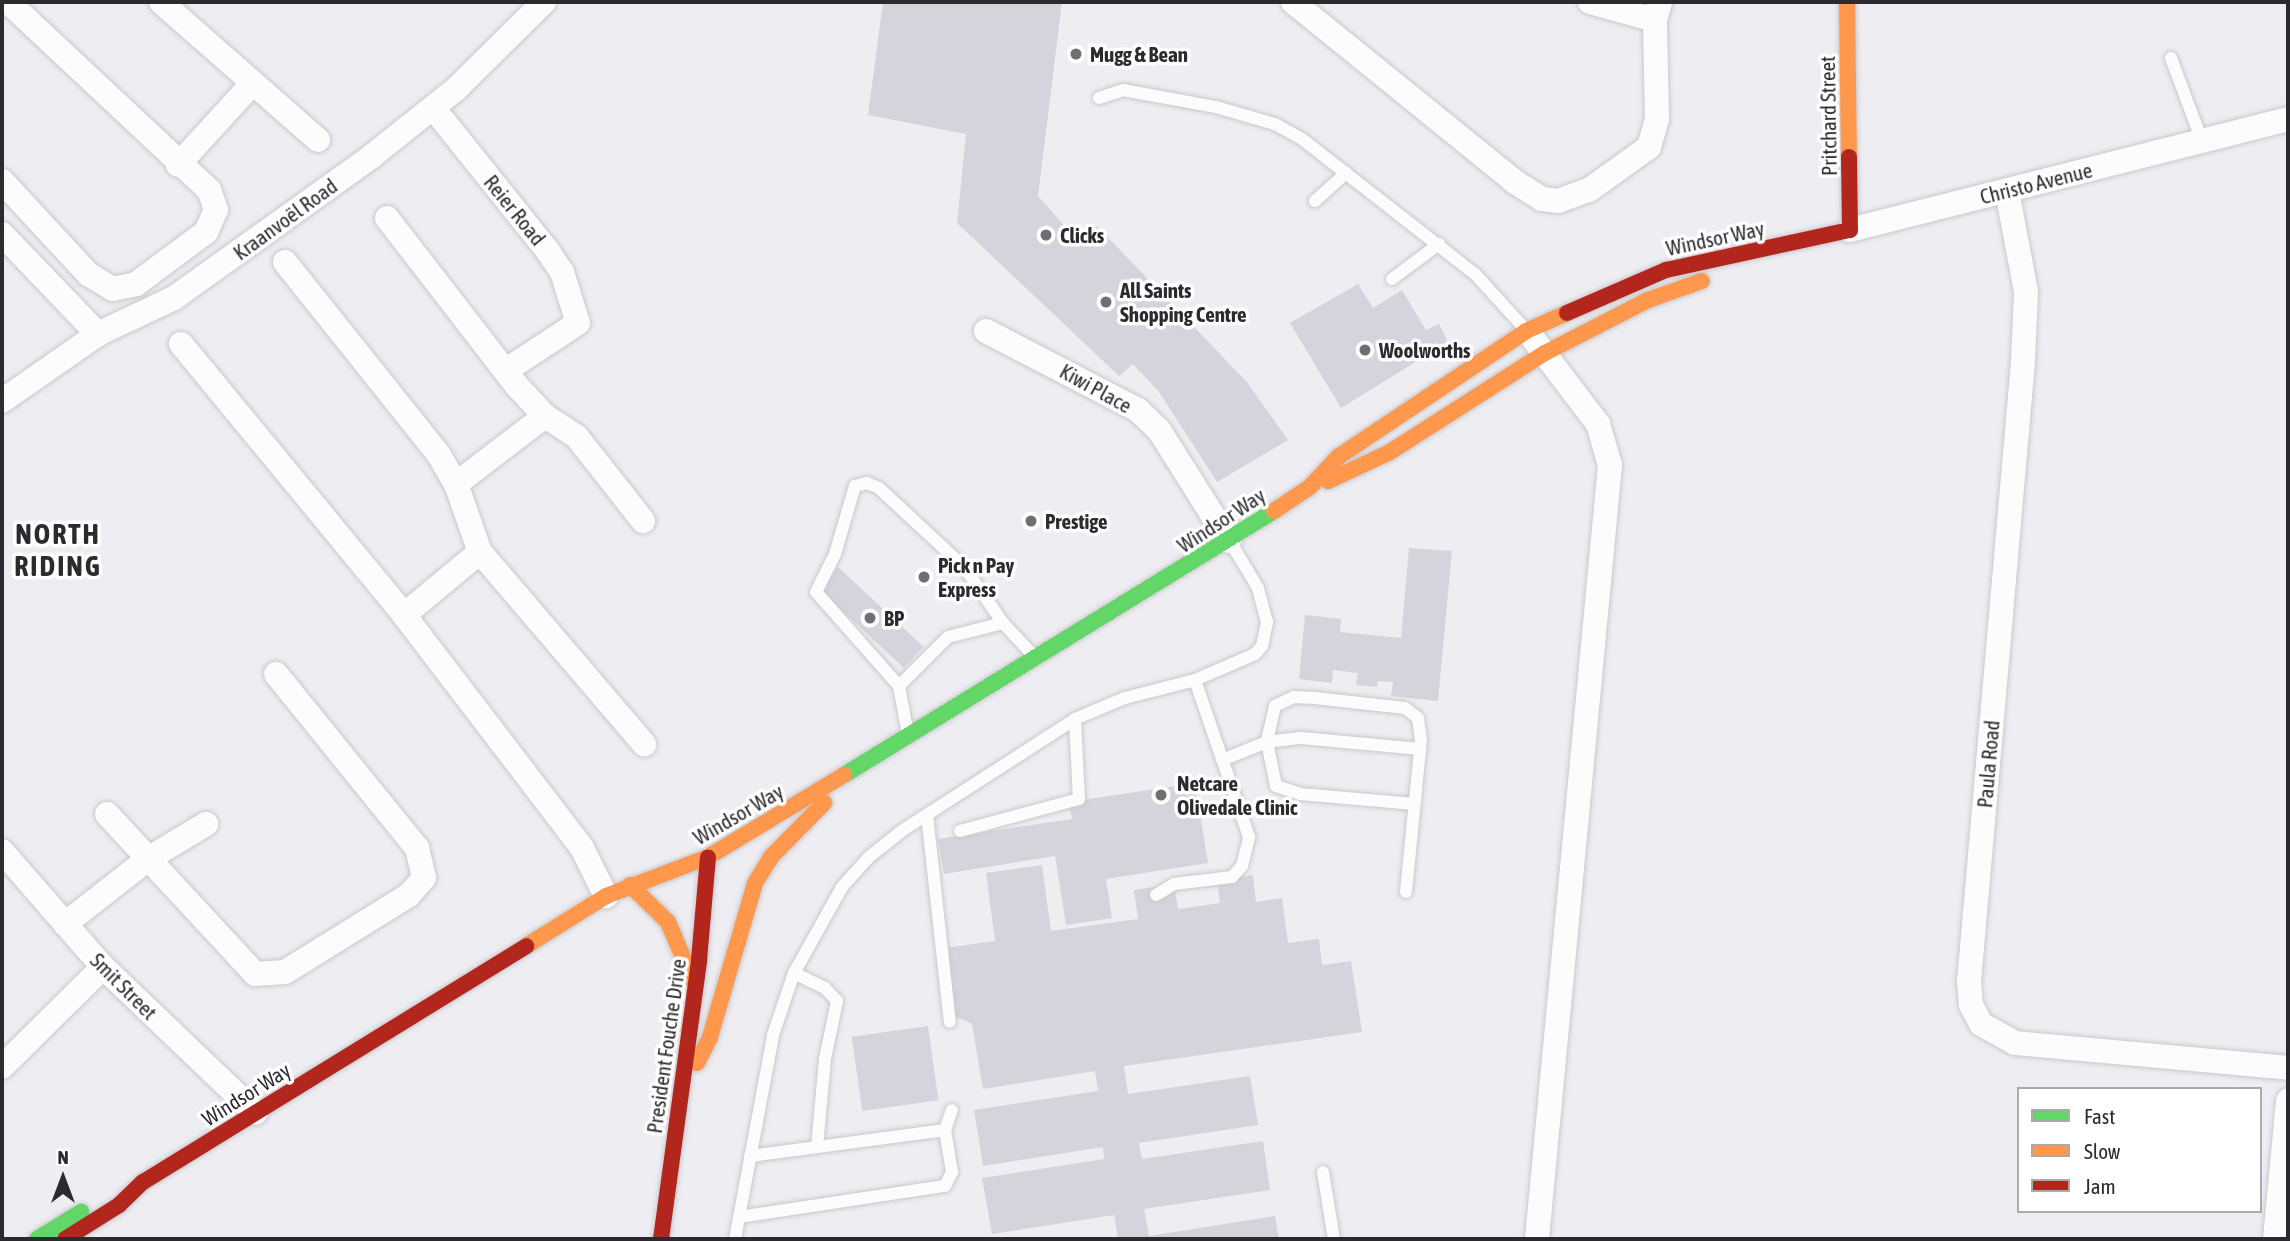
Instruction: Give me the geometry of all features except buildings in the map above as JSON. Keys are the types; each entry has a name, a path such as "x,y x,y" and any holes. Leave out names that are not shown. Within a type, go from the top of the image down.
{"street":[{"path":"2,181 101,285 123,289 206,232 214,221 215,199 8,2"},
{"path":"161,2 251,85 318,141"},
{"name":"Kraanvoël Road","path":"2,401 98,334 174,298 434,109 544,2"},
{"path":"1293,2 1515,182 1542,199 1558,201 1589,190 1649,147 1657,119 1658,11 1628,16 1590,2"},
{"name":"Pritchard Street","path":"1847,2 1850,230"},
{"path":"178,165 251,85"},
{"name":"Reier Road","path":"434,109 562,272 578,323 505,371"},
{"name":"Christo Avenue","path":"1784,247 2288,119"},
{"name":"Paula Road","path":"2007,191 2023,264 2024,340 1969,982 1971,1004 1981,1024 2015,1043 2288,1068"},
{"path":"387,218 505,371 545,416 577,438 643,521"},
{"path":"2,234 98,334"},
{"name":"Windsor Way","path":"37,1239 111,1195 143,1182 606,896 708,857 909,738 1230,541 1310,487 1338,457 1526,331 1639,278 1761,246 1784,247"},
{"name":"Windsor Way","path":"1310,487 1349,476 1545,353 1648,300 1769,260 1784,247"},
{"path":"285,262 439,455 456,484 480,552 644,744"},
{"name":"Kiwi Place","path":"986,331 1138,410 1159,430 1230,541"},
{"path":"1526,331 1598,424 1610,465 1537,1239"},
{"path":"181,344 404,615 582,848 606,896"},
{"path":"456,484 545,416"},
{"path":"404,615 480,552"},
{"path":"107,814 241,962 265,975 295,966 417,888 425,867 417,848 276,674"},
{"path":"683,1086 710,1037 755,883 771,857 863,765"},
{"path":"65,923 148,859 206,824"},
{"name":"Smit Street","path":"2,851 103,967 256,1112"},
{"name":"President Fouche Drive","path":"661,1239 696,989 708,857"},
{"path":"630,885 668,922 696,989"},
{"path":"2,1067 103,967"},
{"path":"2275,1239 2288,1101"},
{"name":"Windsor Way","path":"65,1239 118,1205 143,1182"}],"lane":[{"path":"2171,58 2202,141"},
{"path":"1099,98 1112,90 1136,91 1245,114 1302,139 1439,244 1493,291 1526,331"},
{"path":"1315,201 1346,173"},
{"path":"1392,279 1439,244"},
{"path":"909,738 899,686 816,592 835,555 855,486 873,484 901,507 965,568 1003,623 1036,658"},
{"path":"735,1239 773,1035 794,973 842,887 869,857 927,815 1075,719 1118,700 1195,680 1255,654 1267,632 1258,588 1230,541"},
{"path":"899,686 948,637 1003,623"},
{"path":"1156,895 1174,884 1232,877 1242,866 1249,837 1195,680"},
{"path":"1406,892 1415,804 1420,749 1421,727 1405,708 1294,697 1275,706 1267,743 1276,786 1286,792 1415,804"},
{"path":"960,831 1079,799 1075,719"},
{"path":"1222,760 1267,743 1301,738 1420,749"},
{"path":"927,815 950,1022"},
{"path":"794,973 825,988 837,1001 825,1059 817,1147"},
{"path":"739,1217 945,1186 952,1172 945,1130 951,1110"},
{"path":"750,1157 945,1130"},
{"path":"1323,1172 1334,1239"}],"traffic: fast":[{"path":"844,775 1274,511"},
{"path":"37,1239 81,1212"}],"traffic: slow":[{"path":"1847,2 1849,157"},
{"path":"1328,481 1390,452 1545,353 1648,300 1702,281"},
{"path":"1274,511 1310,487 1338,457 1526,331 1567,313"},
{"path":"526,946 606,896 708,857 844,775"},
{"path":"697,1063 710,1037 755,883 771,857 824,803"},
{"path":"630,885 668,922 694,983"}],"traffic: jam":[{"path":"1567,313 1666,270 1850,230 1849,157"},
{"path":"661,1239 699,960 708,857"},
{"path":"65,1239 119,1205 143,1182 526,946"}],"place":[{"name":"Mugg & Bean","path":"1076,54"},
{"name":"Clicks","path":"1046,235"},
{"name":"All Saints Shopping Centre","path":"1106,302"},
{"name":"Woolworths","path":"1365,350"},
{"name":"Prestige","path":"1031,521"},
{"name":"Pick n Pay Express","path":"924,577"},
{"name":"BP","path":"870,618"},
{"name":"Netcare Olivedale Clinic","path":"1161,795"}],"district":[{"name":"NORTH RIDING","path":"58,550"}]}
